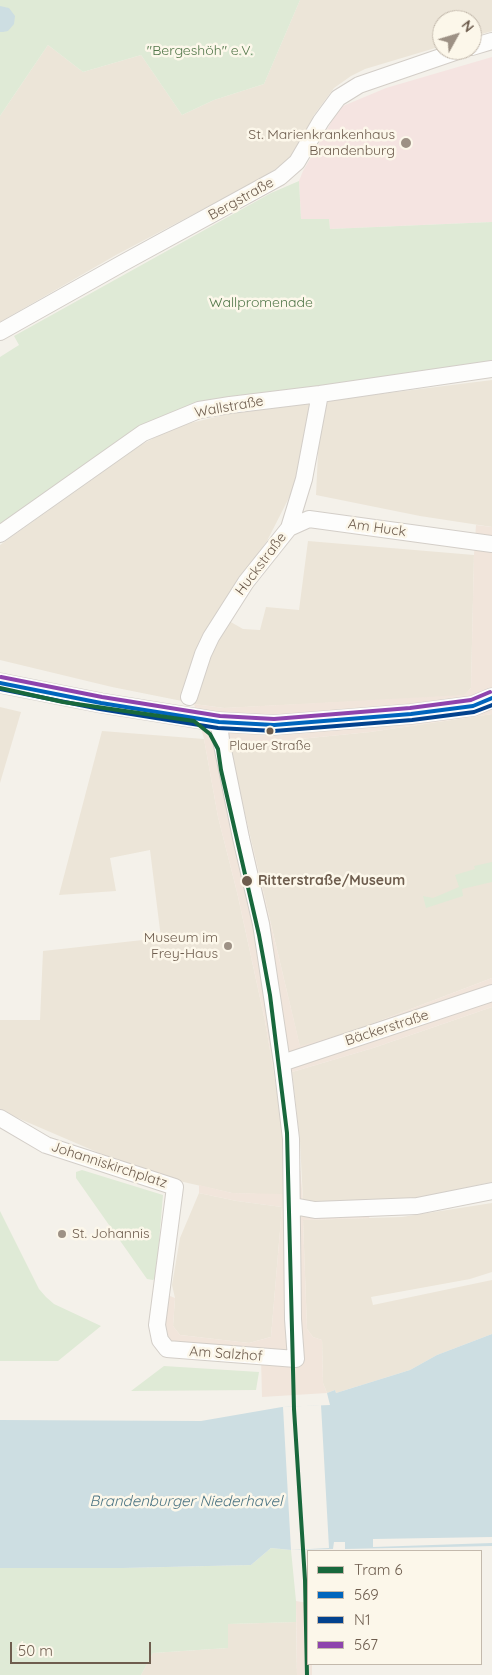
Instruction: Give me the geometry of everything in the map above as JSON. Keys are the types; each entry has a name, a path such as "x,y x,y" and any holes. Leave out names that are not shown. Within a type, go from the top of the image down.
{"street":[{"name":"Bergstraße","path":"0,332 280,177 297,162 321,121 338,98 359,85 432,60"},
{"name":"Wallstraße","path":"0,534 143,433 199,410 230,404 320,394 492,369"},
{"name":"Huckstraße","path":"190,698 203,654 211,637 246,582 289,528 304,479 320,394"},
{"name":"Am Huck","path":"289,528 309,519 492,544"},
{"path":"0,683 101,703 219,722 274,725 411,714 473,706 492,698"},
{"path":"219,722 241,838 263,933 291,1139 293,1206 316,1210 417,1206 492,1191"},
{"name":"Bäckerstraße","path":"282,1063 492,993"},
{"name":"Johanniskirchplatz","path":"7,1121 46,1145 175,1187 156,1325 160,1340"},
{"name":"Am Salzhof","path":"160,1340 167,1349 296,1359 293,1319 293,1206"}],"shaded area":[{"path":"300,0 492,0 492,31 482,34 482,10 432,10 432,49 365,69 334,88 314,115 294,154 286,162 262,178 116,255 0,322 0,116 48,45 83,72 141,55 182,115 214,100 264,84"},
{"name":"St. Marienkrankenhaus Brandenburg","path":"492,57 492,222 330,229 329,219 301,219 299,181 336,114 343,106 386,88"},
{"path":"492,380 492,527 420,516 316,495 319,432 324,401"},
{"path":"312,402 298,480 267,541 241,577 182,701 112,687 0,660 0,545 141,445 174,427 232,413"},
{"path":"476,525 492,527 492,714 370,732 229,746 300,1046 353,1031 492,978 492,1007 373,1048 292,1072 303,1201 375,1202 369,1218 303,1220 307,1329 313,1337 322,1340 323,1383 327,1393 262,1397 261,1358 166,1349 160,1292 175,1298 173,1326 180,1335 249,1343 271,1337 282,1207 237,1201 199,1193 199,1185 232,1193 283,1194 282,1136 279,1103 265,1021 237,892 218,817 204,739 194,704 224,708 464,695 471,688"},
{"path":"308,541 474,555 471,688 464,696 224,708 194,704 206,656 229,621 243,629 260,630 266,607 299,610"},
{"path":"0,707 21,712 0,783"},
{"path":"492,714 492,978 353,1031 300,1047 229,746 370,732"},
{"path":"102,731 204,739 218,817 237,892 265,1021 279,1103 282,1136 283,1195 232,1193 179,1181 113,1159 0,1109 0,1020 40,1020 43,951 161,938 150,850 110,858 116,891 59,895"},
{"path":"492,1007 492,1182 422,1197 375,1202 303,1201 300,1141 292,1072 373,1048"},
{"path":"199,1193 237,1201 282,1207 271,1337 249,1343 180,1335 173,1326 175,1298 172,1285 180,1238"},
{"path":"492,1203 492,1272 470,1279 371,1297 373,1305 492,1280 492,1334 437,1355 410,1370 336,1393 335,1390 327,1393 323,1383 322,1340 313,1337 307,1329 303,1220 402,1217"},
{"path":"296,1601 307,1603 307,1665 312,1665 312,1675 297,1675"},
{"path":"296,1622 297,1675 141,1675 153,1653 228,1648 228,1624"}],"green space":[{"name":"\"Bergeshöh\" e.V.","path":"0,0 300,0 264,84 214,100 182,115 141,55 83,72 48,45 0,116"},
{"name":"Wallpromenade","path":"299,181 301,219 329,219 330,229 492,222 492,363 197,403 138,427 0,524 0,357 19,345 14,336 271,193"},
{"path":"492,862 492,882 462,889 463,896 426,908 423,896 433,898 459,887 455,875 475,869 474,866"},
{"path":"82,1170 163,1195 156,1277 153,1280 147,1279 76,1178 76,1172"},
{"path":"0,1211 39,1289 46,1297 54,1304 101,1326 58,1361 0,1361"},
{"path":"164,1366 259,1372 256,1390 131,1391"},
{"path":"271,1548 291,1550 296,1622 228,1624 228,1648 153,1653 141,1675 0,1675 0,1568 251,1565"}],"water":[{"path":"0,6 9,8 15,16 14,24 8,31 0,32"},
{"name":"Brandenburger Niederhavel","path":"492,1334 492,1546 345,1549 345,1542 334,1542 333,1549 291,1550 271,1548 251,1565 0,1568 0,1420 201,1421 282,1407 330,1405 327,1393 335,1390 336,1393 410,1370 437,1355"}],"pier":[{"path":"321,1405 329,1548 291,1550 283,1407"},
{"path":"492,1537 492,1543 373,1547 373,1539"}],"tram line":[{"name":"6","path":"0,688 63,702 194,721 210,734 218,749 221,770 259,935 270,995 287,1133 294,1409 305,1580 307,1675"}],"transit line":[{"name":"567","path":"1,677 102,697 220,716 274,719 410,708 471,700 490,692"},
{"name":"569","path":"0,683 101,703 219,722 274,725 411,714 473,706 492,698"},
{"name":"N1","path":"0,689 100,709 218,728 274,731 412,720 474,712 492,705"}],"place":[{"name":"St. Marienkrankenhaus Brandenburg","path":"406,143"},
{"name":"Plauer Straße","path":"270,731"},
{"name":"Ritterstraße/Museum","path":"247,881"},
{"name":"Museum im Frey-Haus","path":"228,946"},
{"name":"St. Johannis","path":"62,1234"}]}
